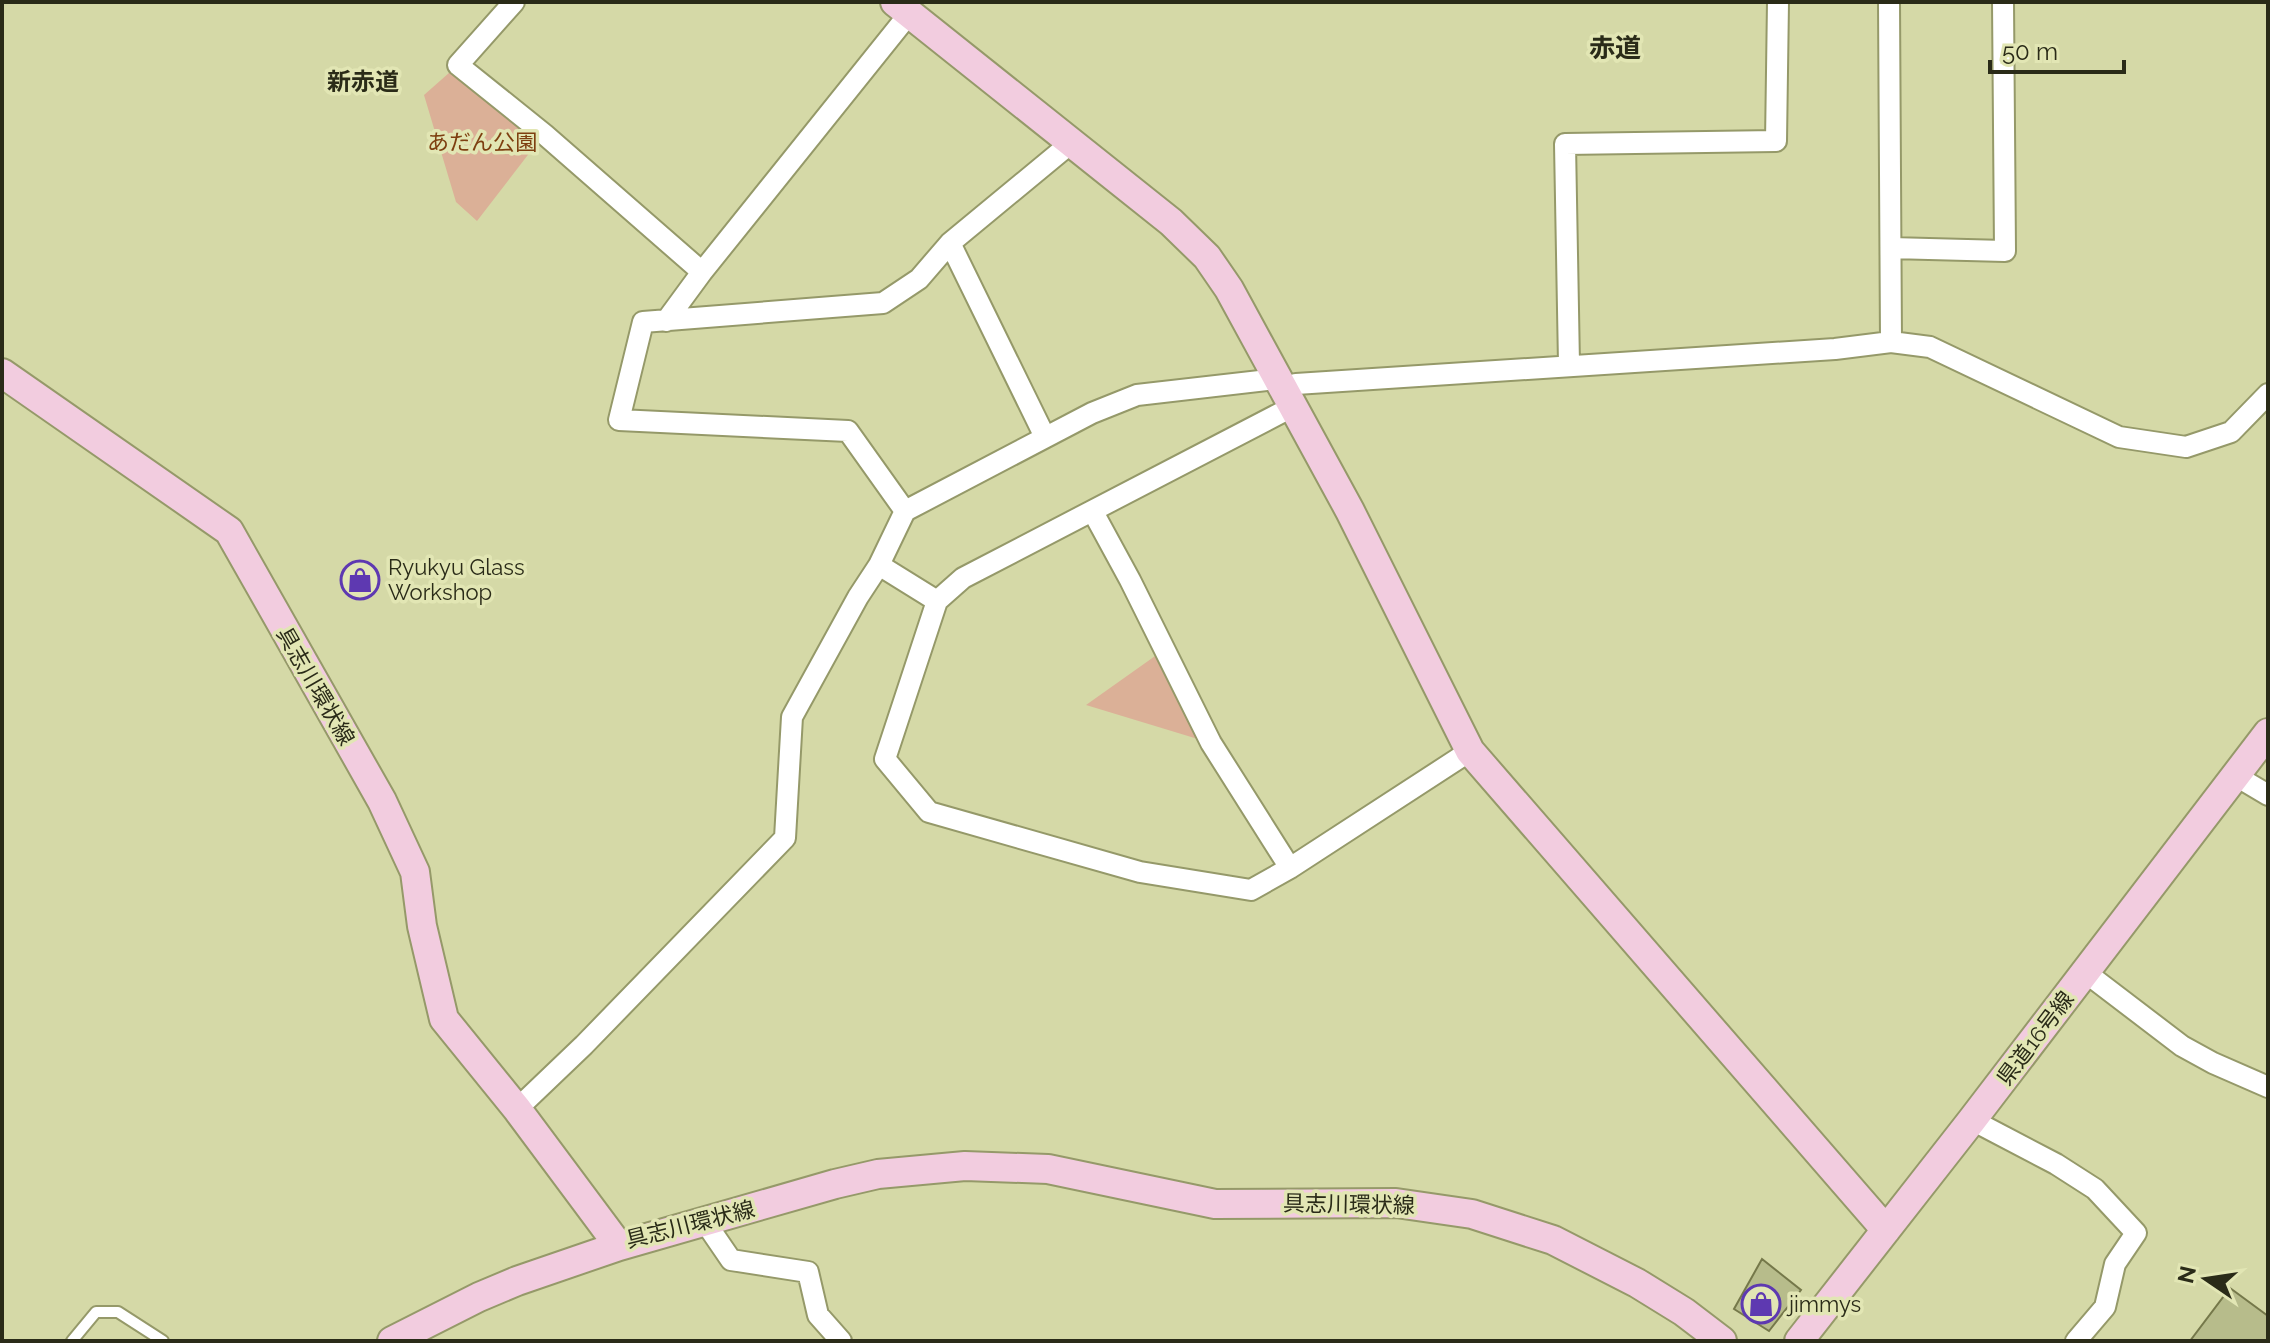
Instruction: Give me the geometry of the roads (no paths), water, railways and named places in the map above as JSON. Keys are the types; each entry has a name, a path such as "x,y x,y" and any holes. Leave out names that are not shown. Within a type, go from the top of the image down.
{"main road":[{"path":"902,8 1171,222 1207,257 1229,289 1350,511 1470,751 1886,1230"},
{"name":"具志川環状線","path":"2,373 229,531 382,801 415,872 422,926 444,1019 517,1109 619,1246 878,1174 965,1166 1048,1169 1215,1204 1385,1202 1432,1206 1513,1225 1553,1240 1637,1283 1684,1312 1722,1341"},
{"name":"県道16号線","path":"1799,1341 2268,733"},
{"path":"392,1341 504,1286 619,1246"}],"street":[{"path":"514,2 458,65 544,134 702,272"},
{"path":"1569,364 1565,144 1776,141 1778,2"},
{"path":"1889,2 1891,342"},
{"path":"1891,248 2005,251 2003,2"},
{"path":"666,321 902,8"},
{"path":"905,511 848,431 619,420 643,322 883,303 919,279 950,243 1071,143"},
{"path":"950,243 1045,437"},
{"path":"1470,751 1251,890 1140,872 929,812 885,759 937,601 963,578 1093,512 1296,384 1835,349 1891,342 1930,347 2119,437 2186,447 2231,432 2268,394"},
{"path":"517,1109 584,1045 785,838 792,717 879,565 905,511 1092,413 1137,395 1283,391"},
{"path":"1093,512 1211,743 1290,868"},
{"path":"879,565 937,601"},
{"path":"2236,776 2268,795"},
{"path":"2085,972 2182,1046 2268,1087"},
{"path":"1972,1120 2056,1164 2095,1189 2136,1233 2115,1264 2105,1307 2076,1341"},
{"path":"705,1222 731,1260 808,1272 818,1315 841,1341"}],"lane":[{"path":"72,1341 96,1312 118,1312 163,1341"}],"place":[{"name":"Ryukyu Glass Workshop","path":"360,580"},
{"name":"jimmys","path":"1761,1304"}],"district":[{"name":"赤道","path":"1615,48"},
{"name":"新赤道","path":"363,82"}],"park label":[{"name":"あだん公園","path":"482,142"}]}
